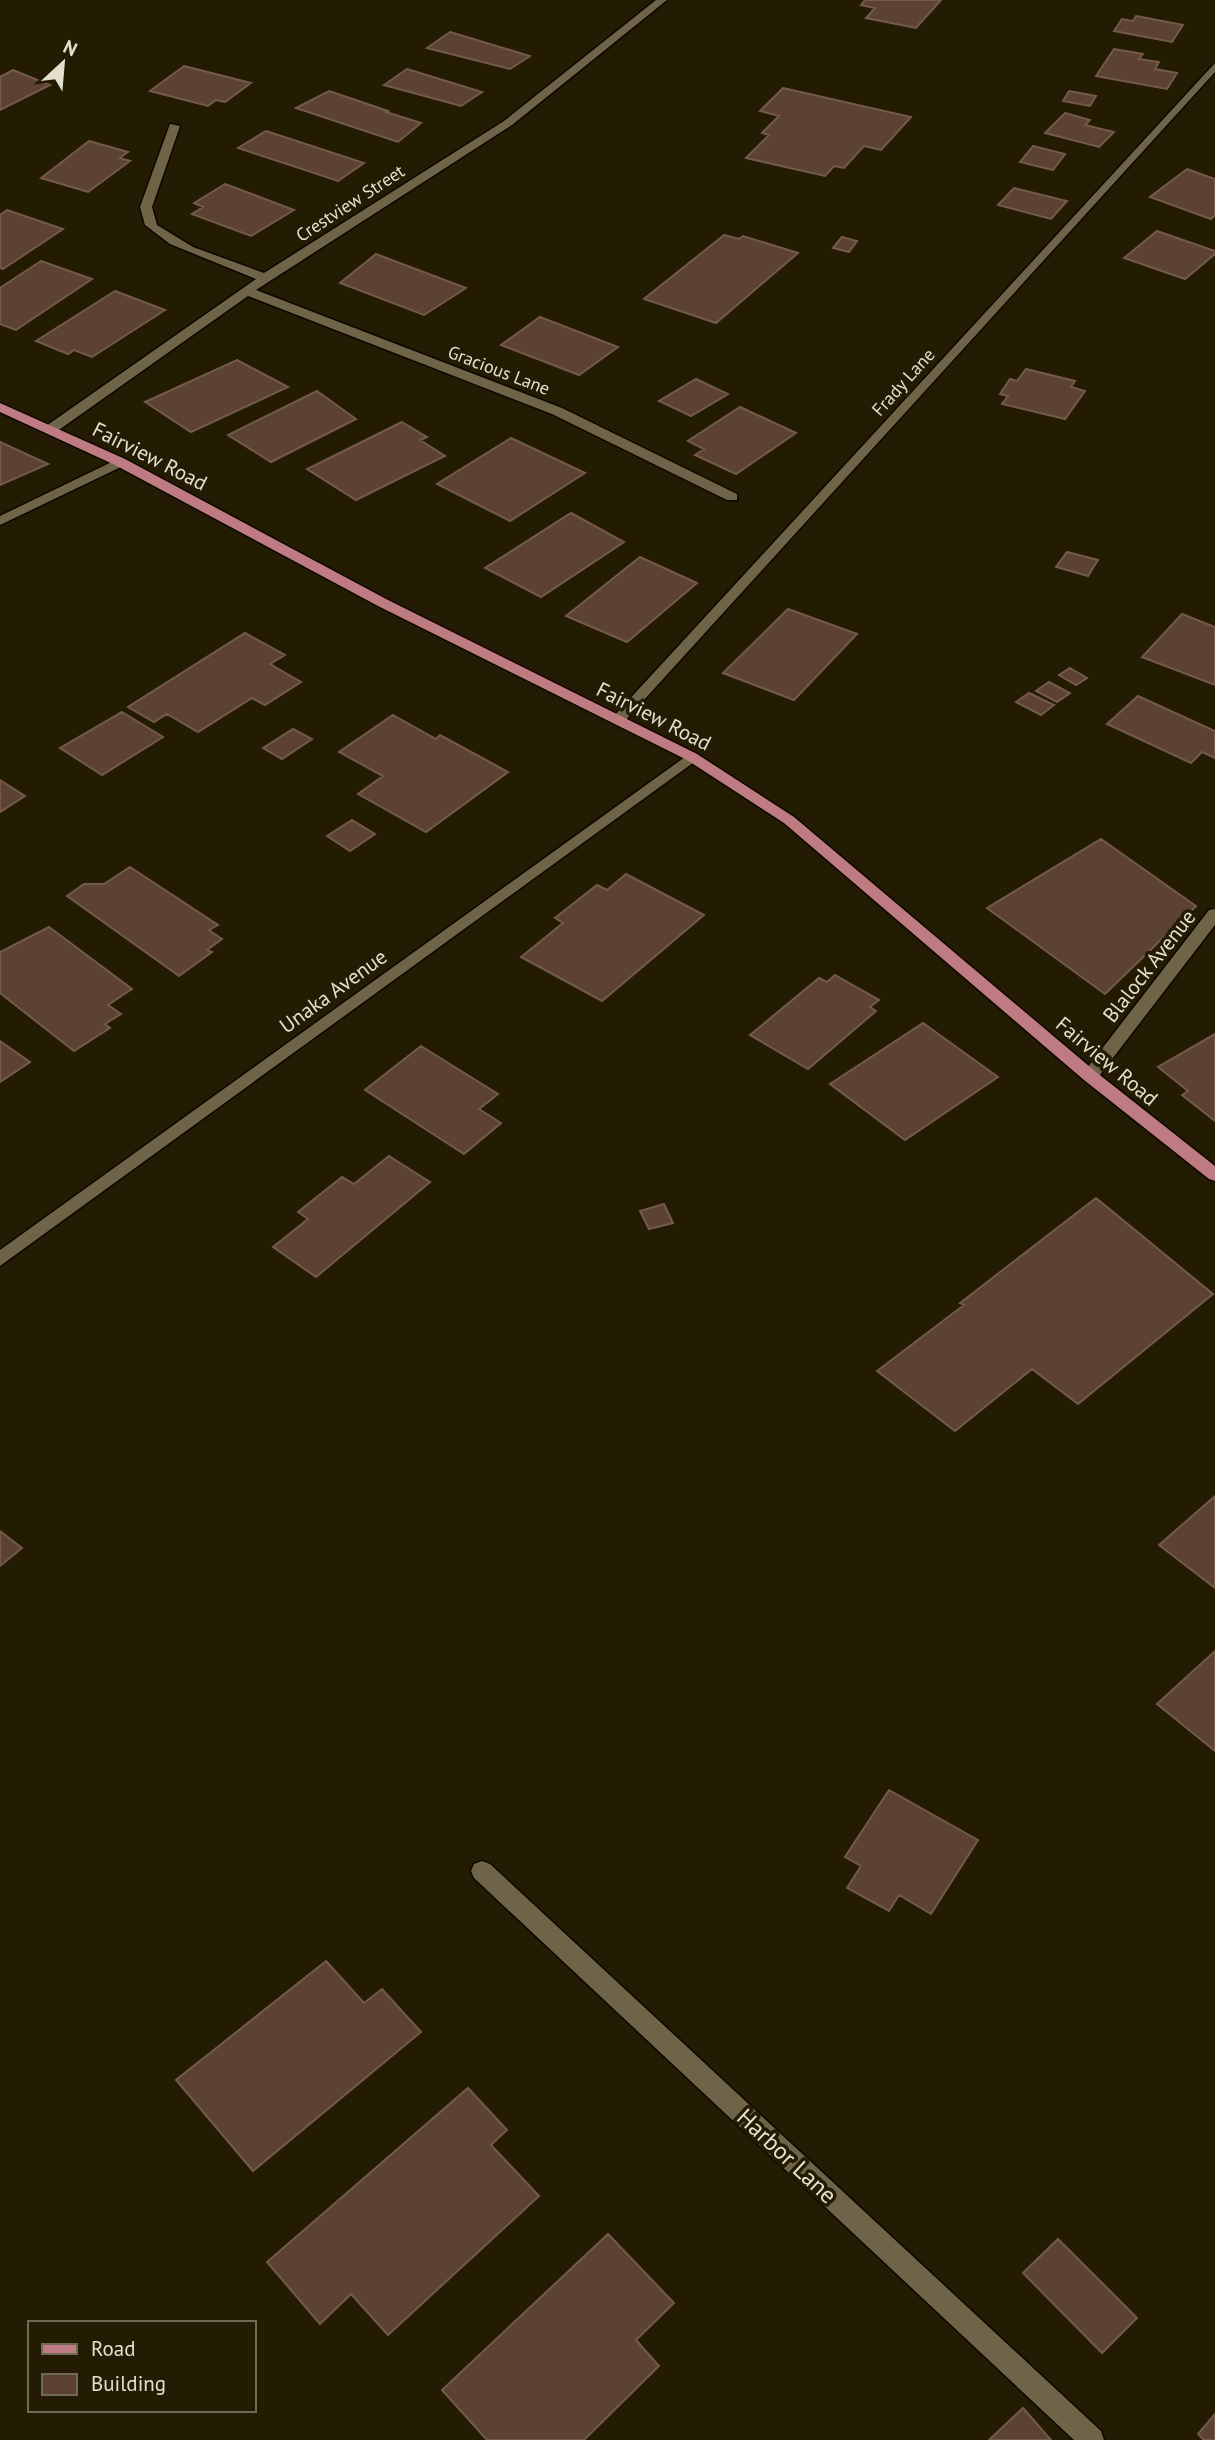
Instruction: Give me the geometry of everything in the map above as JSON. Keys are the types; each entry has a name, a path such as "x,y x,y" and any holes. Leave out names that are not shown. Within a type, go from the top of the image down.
{"main road":[{"name":"Fairview Road","path":"0,407 120,462 383,603 692,757 789,820 1090,1076 1215,1175"}],"street":[{"name":"Crestview Street","path":"51,429 265,278 508,122 662,0"},
{"name":"Frady Lane","path":"618,720 1215,66"},
{"path":"174,126 146,207 148,219 155,230 175,242 265,278"},
{"name":"Gracious Lane","path":"247,291 557,411 732,497"},
{"path":"0,521 120,462"},
{"name":"Unaka Avenue","path":"0,1259 692,757"},
{"name":"Blalock Avenue","path":"1090,1076 1215,914"},
{"name":"Harbor Lane","path":"482,1871 1092,2440"}],"building":[{"path":"865,0 941,0 916,28 866,18 875,8 861,5"},
{"path":"1136,16 1183,25 1172,42 1114,31 1122,19 1133,21"},
{"path":"450,32 530,56 510,69 427,48"},
{"path":"1114,49 1143,54 1139,59 1159,62 1155,69 1177,73 1167,89 1096,76"},
{"path":"184,66 251,83 225,102 216,100 208,106 150,91"},
{"path":"407,69 482,92 461,106 384,85"},
{"path":"13,70 50,85 0,110 0,77"},
{"path":"783,88 911,117 881,150 864,146 844,168 834,166 825,176 746,158 769,135 762,133 779,116 760,111"},
{"path":"329,91 421,123 398,142 296,108"},
{"path":"1069,91 1096,96 1090,106 1063,101"},
{"path":"1065,113 1090,120 1085,125 1114,132 1099,147 1045,133"},
{"path":"266,131 364,163 338,181 238,148"},
{"path":"89,141 128,152 120,158 130,161 88,192 41,178"},
{"path":"1033,146 1065,154 1053,170 1020,162"},
{"path":"1187,169 1215,179 1215,215 1211,219 1150,197"},
{"path":"225,184 294,210 251,236 192,214 203,207 194,203"},
{"path":"1014,188 1067,201 1051,219 998,205"},
{"path":"7,210 63,229 3,269 0,268 0,215"},
{"path":"1157,231 1215,251 1215,254 1185,279 1124,258"},
{"path":"724,235 739,239 743,236 798,253 716,323 644,299"},
{"path":"842,237 857,241 849,252 833,248"},
{"path":"376,254 466,288 424,315 340,283"},
{"path":"41,261 92,279 16,330 0,324 0,288"},
{"path":"115,291 165,310 92,357 74,350 68,354 36,341"},
{"path":"540,317 618,347 579,375 501,345"},
{"path":"237,360 288,387 191,432 145,402"},
{"path":"1026,369 1075,381 1071,387 1085,391 1065,419 1002,404 1008,396 1000,394 1010,379 1017,381"},
{"path":"696,379 728,394 691,416 659,401"},
{"path":"317,391 356,419 271,462 228,435"},
{"path":"740,407 796,433 736,474 695,455 704,449 688,441"},
{"path":"402,422 427,437 420,440 445,456 356,500 307,469"},
{"path":"511,438 585,473 510,521 437,484"},
{"path":"0,442 48,464 0,485"},
{"path":"571,513 624,542 541,597 485,568"},
{"path":"1067,552 1098,560 1088,576 1056,567"},
{"path":"640,557 697,583 627,642 566,616"},
{"path":"788,609 857,634 794,700 723,673"},
{"path":"1182,614 1215,627 1215,685 1142,657"},
{"path":"245,633 285,655 270,664 301,682 265,705 252,698 198,732 167,714 154,722 128,707"},
{"path":"1070,668 1087,678 1076,685 1059,675"},
{"path":"1049,682 1070,693 1057,702 1036,691"},
{"path":"1029,693 1054,705 1041,715 1016,702"},
{"path":"1138,696 1215,731 1215,758 1202,752 1191,763 1107,724"},
{"path":"122,712 163,737 102,775 60,748"},
{"path":"393,715 436,739 440,735 508,772 426,832 358,794 383,776 339,752"},
{"path":"293,729 312,739 282,759 263,748"},
{"path":"0,780 25,796 0,812"},
{"path":"352,820 375,834 350,851 327,836"},
{"path":"1101,839 1196,906 1105,994 987,908"},
{"path":"130,867 218,925 209,930 222,939 207,950 212,952 179,976 67,896 84,884 104,884"},
{"path":"626,874 704,915 602,1001 521,957 563,923 555,918 597,885 607,890"},
{"path":"49,927 132,989 108,1005 121,1014 105,1024 110,1028 74,1051 0,993 0,952"},
{"path":"835,975 879,1000 870,1007 876,1011 808,1069 750,1035 819,978 827,982"},
{"path":"923,1023 998,1077 905,1140 830,1084"},
{"path":"1215,1034 1215,1121 1182,1095 1188,1091 1158,1067"},
{"path":"0,1041 30,1062 0,1082"},
{"path":"421,1046 498,1094 479,1109 501,1123 464,1154 365,1090"},
{"path":"389,1156 430,1182 316,1277 273,1247 308,1219 298,1212 342,1177 354,1184"},
{"path":"1096,1198 1213,1294 1078,1404 1032,1369 955,1431 877,1371 964,1305 960,1303"},
{"path":"664,1204 673,1223 649,1229 640,1211"},
{"path":"1215,1496 1215,1588 1159,1545"},
{"path":"0,1531 22,1548 0,1566"},
{"path":"1215,1651 1215,1751 1157,1704"},
{"path":"889,1790 978,1840 931,1914 899,1895 889,1911 847,1888 861,1866 845,1857"},
{"path":"326,1961 364,2003 382,1989 421,2032 253,2171 176,2080"},
{"path":"468,2088 507,2130 491,2145 539,2196 388,2335 351,2294 320,2324 267,2262"},
{"path":"608,2234 674,2303 636,2340 659,2366 584,2440 487,2440 442,2390"},
{"path":"1058,2239 1137,2318 1102,2353 1023,2273"},
{"path":"1023,2408 1051,2440 989,2440"},
{"path":"1215,2414 1215,2440 1204,2440 1198,2434"}]}
